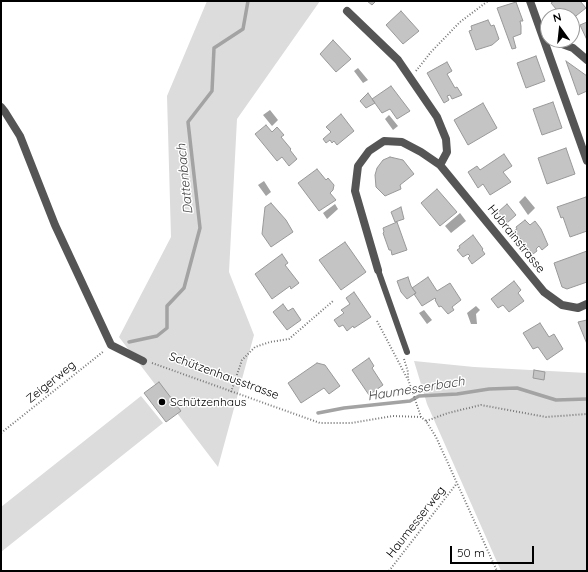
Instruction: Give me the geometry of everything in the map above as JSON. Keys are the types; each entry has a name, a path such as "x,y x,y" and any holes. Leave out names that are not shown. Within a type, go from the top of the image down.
{"street":[{"path":"530,1 540,22"},
{"path":"347,11 398,60 437,117 446,139 447,152 440,165"},
{"path":"551,48 587,161"},
{"path":"573,48 587,60"},
{"path":"1,107 20,136 55,225 111,345 143,360"},
{"name":"Hubrainstrasse","path":"378,270 355,191 358,166 369,151 384,141 402,142 421,152 440,165 544,292 562,305 578,308 587,304"}],"lane":[{"path":"378,270 407,352"}],"path":[{"path":"421,64 460,22 488,1"},
{"path":"231,392 242,360 255,347 270,342 289,339 333,301"},
{"path":"377,321 408,379 421,417 426,421 436,437 497,571"},
{"name":"Zeigerweg","path":"1,433 111,345"},
{"path":"407,352 402,355 408,372 408,379"},
{"name":"Schützenhausstrasse","path":"143,360 320,423 351,423 393,416 421,417"},
{"path":"426,421 448,413 482,405 546,417 587,414"},
{"name":"Haumesserweg","path":"389,571 456,483"}],"shaded area":[{"path":"207,1 320,1 237,119 229,272 254,335 218,467 119,337 171,237 167,96"},
{"path":"358,68 368,80 363,83 354,71"},
{"path":"270,110 278,120 272,126 263,115"},
{"path":"389,115 398,126 393,130 385,119"},
{"path":"264,181 271,192 266,196 258,185"},
{"path":"525,196 535,208 528,215 519,202"},
{"path":"335,204 338,209 327,219 323,213"},
{"path":"460,213 466,221 451,233 445,226"},
{"path":"476,306 480,310 476,314 477,324 471,324 467,313"},
{"path":"424,310 432,320 427,324 419,313"},
{"path":"414,361 474,367 587,373 587,571 501,571 427,404"},
{"path":"141,396 163,423 1,552 1,507"}],"building":[{"path":"367,1 376,1 372,5"},
{"path":"554,1 580,1 586,8 580,13 580,8 555,8 551,3"},
{"path":"516,2 523,21 520,21 521,34 513,37 516,48 512,49 497,8"},
{"path":"401,11 419,31 403,44 386,25"},
{"path":"488,20 491,26 494,25 499,39 492,45 476,50 469,31 472,30 471,26"},
{"path":"587,22 587,40 580,25"},
{"path":"333,40 351,59 336,72 320,54"},
{"path":"536,56 545,81 526,88 517,63"},
{"path":"566,61 587,76 587,91 578,95"},
{"path":"447,62 452,71 447,74 455,88 457,87 462,95 452,99 450,95 447,96 449,100 444,103 427,73"},
{"path":"391,86 410,111 397,119 390,109 382,113 372,99"},
{"path":"368,93 375,103 366,108 360,101"},
{"path":"553,102 562,128 542,135 533,109"},
{"path":"483,103 497,128 468,145 454,120"},
{"path":"341,114 354,131 337,145 334,141 332,143 330,140 326,143 323,139 331,132 326,127"},
{"path":"266,125 272,132 277,127 284,135 281,137 297,159 289,166 282,157 277,161 255,134"},
{"path":"566,148 575,174 547,184 538,158"},
{"path":"504,154 512,166 503,172 511,182 490,195 483,184 478,188 468,172 477,166 480,170"},
{"path":"390,157 403,160 414,174 400,185 401,189 385,196 376,187 375,175 377,168 383,160"},
{"path":"317,169 326,180 328,178 334,185 333,190 330,193 336,200 319,211 298,183"},
{"path":"437,189 457,212 440,226 421,203"},
{"path":"586,197 587,231 570,237 563,217 561,218 557,207"},
{"path":"271,203 286,220 293,232 271,247 262,234 265,207"},
{"path":"507,204 516,215 507,223 498,212"},
{"path":"401,207 404,219 395,222 391,212"},
{"path":"525,220 530,225 535,221 541,229 548,245 542,250 539,246 536,249 537,251 533,254 514,231 517,229 516,227"},
{"path":"397,222 407,250 392,255 383,233 383,228"},
{"path":"473,235 485,254 472,264 468,258 470,256 468,254 463,257 457,250 460,248 459,246"},
{"path":"345,242 366,272 341,290 319,260"},
{"path":"587,251 587,282 567,289 562,287 554,263"},
{"path":"282,254 288,263 285,265 299,283 291,289 290,286 272,299 255,274"},
{"path":"408,277 411,286 416,293 407,299 401,292 397,281"},
{"path":"428,277 437,291 450,283 461,300 452,307 454,310 448,314 441,306 439,307 435,298 422,306 414,294 416,293 412,288"},
{"path":"514,281 521,290 518,293 524,301 509,312 503,305 498,308 491,299"},
{"path":"354,292 371,317 354,328 353,326 347,331 343,325 339,327 334,320 344,313 341,310 350,304 346,298"},
{"path":"283,304 288,311 293,308 301,320 287,330 273,312"},
{"path":"587,320 587,344 578,322"},
{"path":"540,323 549,337 554,334 563,349 547,360 538,347 533,349 523,333"},
{"path":"369,358 374,366 372,368 383,385 369,395 352,370"},
{"path":"317,363 325,365 340,386 329,394 324,388 301,403 288,383"},
{"path":"534,370 545,372 544,380 533,378"},
{"name":"Schützenhaus","path":"159,382 181,411 166,422 144,393"}],"waterway":[{"name":"Dattenbach","path":"129,342 157,336 167,328 167,306 184,288 200,228 188,122 212,91 214,48 243,29 248,1"},
{"name":"Haumesserbach","path":"318,413 344,408 410,401 419,396 457,394 489,389 517,388 556,400 587,399"}],"place":[{"name":"Schützenhaus","path":"162,402"}]}
